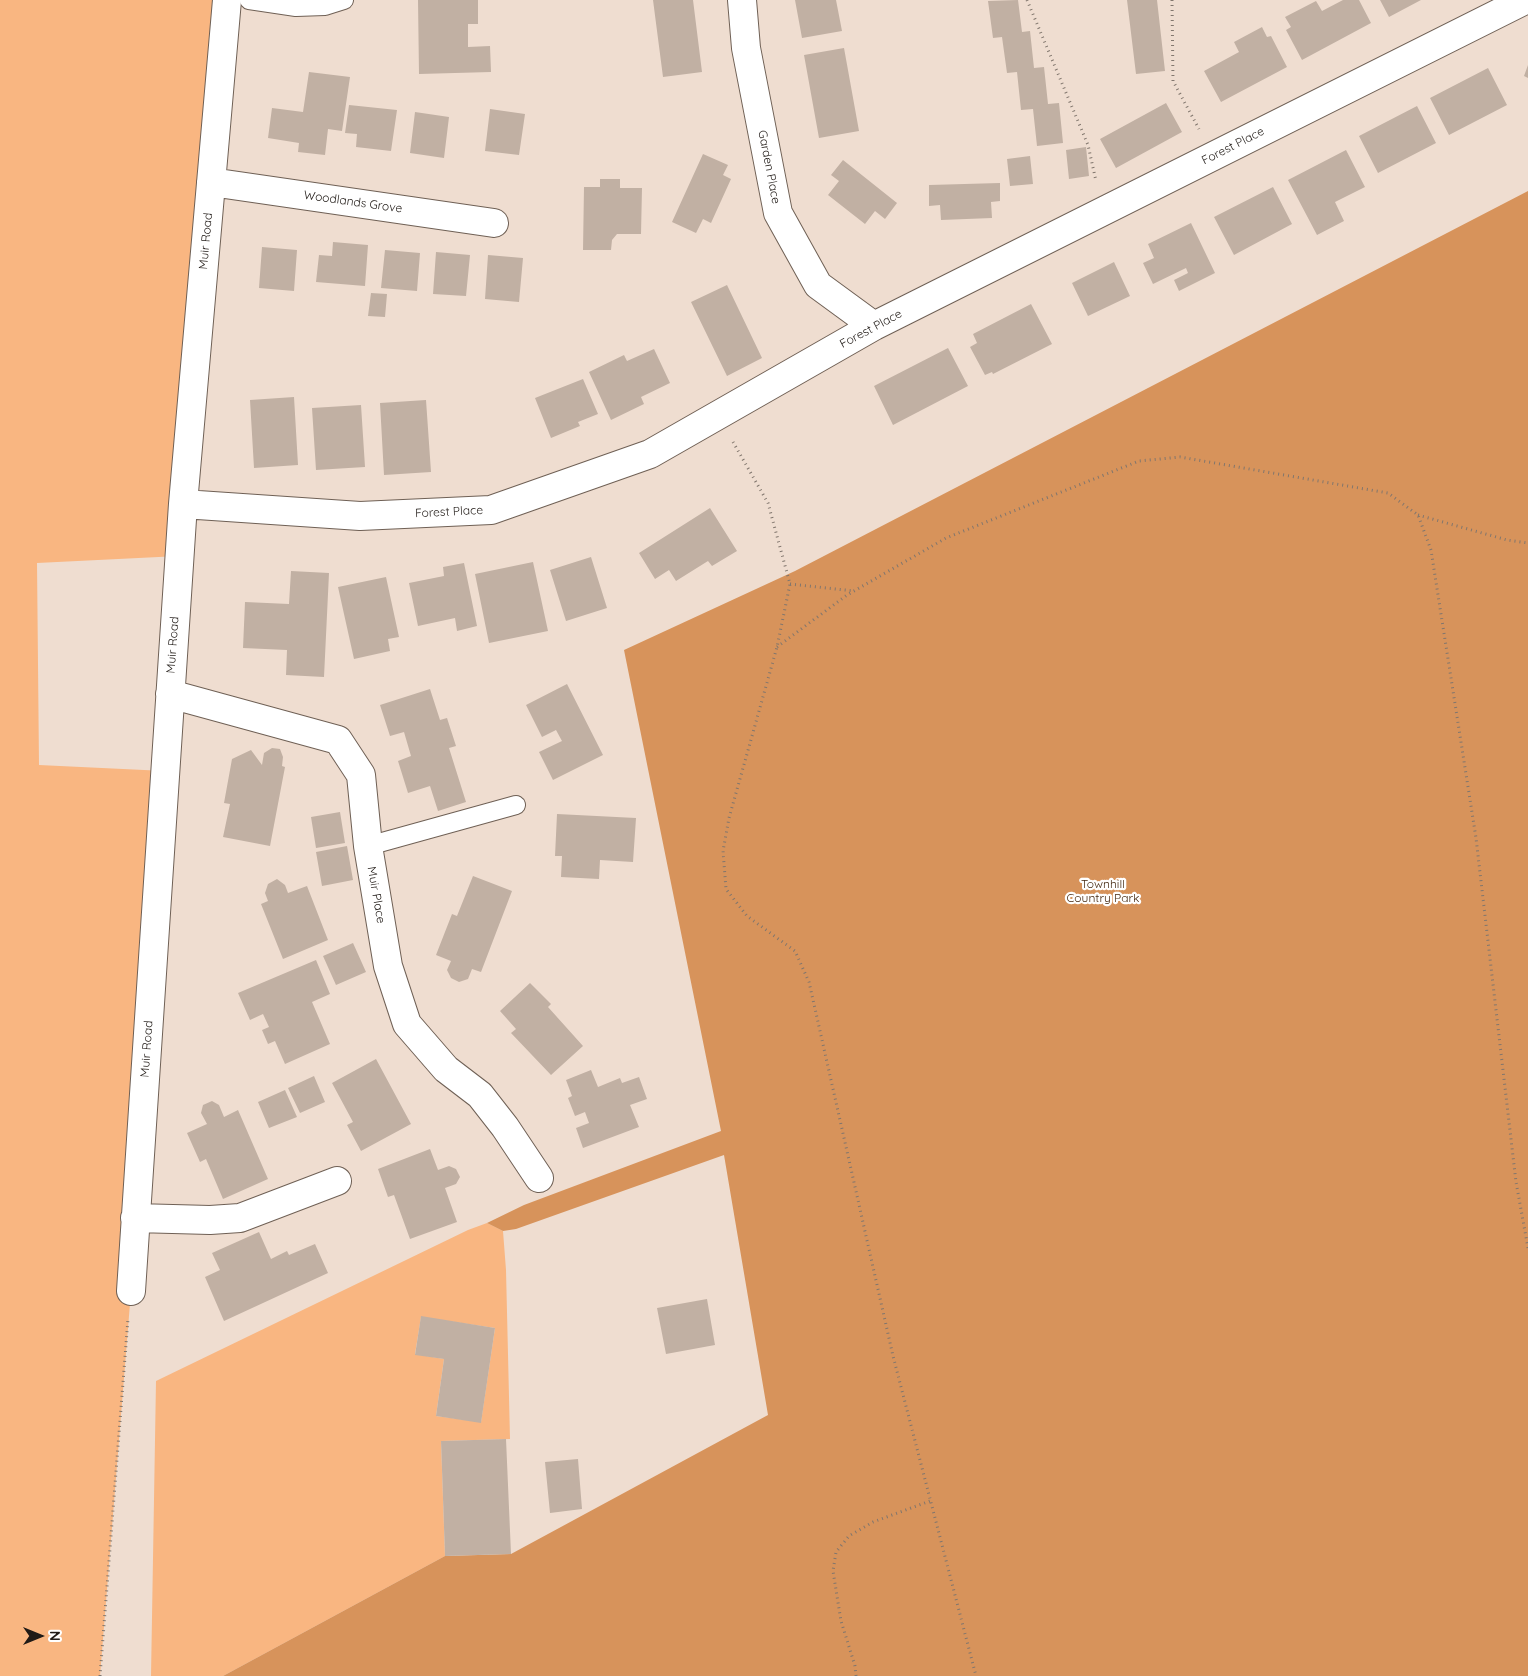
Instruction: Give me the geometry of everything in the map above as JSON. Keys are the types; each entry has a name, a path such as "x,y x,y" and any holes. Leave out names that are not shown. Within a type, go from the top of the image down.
{"street":[{"name":"Muir Road","path":"131,1290 183,504 227,0"},
{"name":"Garden Place","path":"742,0 746,48 778,213 818,285 874,326"},
{"name":"Forest Place","path":"183,504 360,516 491,510 650,454 874,326 1525,0"},
{"name":"Woodlands Grove","path":"211,182 494,222"},
{"name":"Muir Place","path":"170,694 338,740 361,775 368,846 388,966 407,1024 446,1068 480,1095 505,1127 539,1178"},
{"path":"135,1218 210,1220 240,1218 337,1181"}],"lane":[{"path":"249,0 296,7 325,6 344,0"},
{"path":"368,846 516,805"}],"path":[{"path":"1027,0 1088,145 1102,212"},
{"path":"1172,0 1173,81 1214,156"},
{"path":"718,415 768,503 790,584 777,646 729,818 724,851 726,889 747,916 795,951 809,982 893,1356 976,1676"},
{"path":"777,646 854,591 946,538 1139,461 1180,456 1388,494 1418,515 1507,540 1528,543"},
{"path":"1418,515 1431,550 1476,838 1516,1182 1528,1248"},
{"path":"790,584 854,591"},
{"path":"100,1676 131,1290"},
{"path":"856,1676 855,1666 839,1613 833,1571 836,1552 850,1536 873,1522 930,1501"}],"shaded area":[{"path":"0,0 213,0 179,556 37,563 39,765 165,771 131,1291 100,1676 0,1676"},
{"path":"487,1223 503,1231 506,1270 510,1439 441,1441 445,1556 223,1676 151,1676 156,1381 468,1230","holes":["421,1317 495,1328 481,1422 436,1416 444,1359 415,1354"]}],"green space":[{"name":"Townhill Country Park","path":"1528,191 1528,1676 223,1676 445,1556 511,1554 768,1415 724,1155 516,1229 503,1231 487,1223 524,1205 721,1131 624,650 795,571"}],"building":[{"path":"418,0 478,0 478,24 468,24 468,47 490,46 491,72 419,74"},
{"path":"653,0 693,0 702,72 663,77"},
{"path":"795,0 836,0 842,31 802,38"},
{"path":"1018,0 1022,32 1030,31 1034,68 1044,67 1048,104 1059,103 1063,143 1037,146 1033,109 1021,110 1017,72 1007,73 1002,37 993,38 988,1"},
{"path":"1127,0 1157,0 1165,71 1136,74"},
{"path":"1343,0 1359,0 1371,23 1302,60 1286,30 1291,27 1285,17 1316,1 1322,11"},
{"path":"1380,0 1421,0 1389,17"},
{"path":"1262,27 1267,37 1271,36 1287,67 1221,102 1204,71 1239,52 1234,42"},
{"path":"844,48 859,131 819,138 804,55"},
{"path":"1528,65 1528,78 1524,76"},
{"path":"1488,68 1507,105 1449,135 1430,98"},
{"path":"309,72 350,77 342,131 328,129 325,155 298,152 299,143 268,138 272,108 303,112"},
{"path":"1166,103 1182,132 1116,168 1100,139"},
{"path":"349,105 397,110 391,151 356,147 357,134 345,133"},
{"path":"1417,106 1436,143 1378,173 1359,136"},
{"path":"490,109 525,114 519,155 485,151"},
{"path":"415,112 449,117 444,158 410,153"},
{"path":"1086,147 1089,176 1069,179 1066,150"},
{"path":"1346,150 1365,187 1335,202 1344,221 1317,235 1288,180"},
{"path":"703,154 728,165 723,175 731,179 711,223 703,219 696,233 672,222"},
{"path":"1030,156 1033,184 1010,186 1007,159"},
{"path":"843,160 897,203 885,219 875,211 865,224 828,195 839,181 831,175"},
{"path":"600,179 620,179 620,188 642,188 641,234 617,234 612,240 611,250 583,250 584,187 600,187"},
{"path":"1000,183 1000,201 991,202 992,218 941,220 940,205 929,206 929,185"},
{"path":"1273,187 1292,224 1234,255 1214,217"},
{"path":"1191,223 1215,273 1179,291 1174,280 1188,273 1186,268 1153,284 1143,263 1154,258 1148,244"},
{"path":"333,242 368,245 365,286 316,282 319,255 332,256"},
{"path":"262,247 297,250 294,291 259,288"},
{"path":"385,250 420,253 417,291 381,288"},
{"path":"436,252 470,255 466,296 433,294"},
{"path":"488,255 523,258 519,302 485,299"},
{"path":"1114,262 1130,296 1088,316 1072,283"},
{"path":"727,285 762,358 727,376 691,302"},
{"path":"371,293 387,294 385,317 368,316"},
{"path":"1031,304 1052,344 993,374 992,372 985,375 970,347 977,343 973,334"},
{"path":"948,348 968,386 893,425 874,386"},
{"path":"654,349 670,383 641,397 644,404 611,420 589,372 624,355 627,361"},
{"path":"583,379 598,414 578,422 580,426 551,438 535,398"},
{"path":"294,397 298,465 254,468 250,400"},
{"path":"426,400 431,472 384,475 380,403"},
{"path":"361,405 365,467 316,470 312,408"},
{"path":"710,508 737,551 712,566 708,561 676,581 669,570 655,579 639,553"},
{"path":"591,557 607,608 566,621 550,570"},
{"path":"533,562 548,631 489,643 475,574"},
{"path":"464,563 477,626 457,631 455,618 418,626 409,583 444,576 443,567"},
{"path":"291,571 329,573 324,677 286,675 287,650 243,648 245,602 289,604"},
{"path":"386,577 399,637 388,639 390,651 354,659 338,587"},
{"path":"567,684 603,755 553,780 539,752 562,741 556,730 542,737 526,705"},
{"path":"430,689 440,720 447,718 456,746 449,748 466,802 438,811 430,786 408,793 398,761 411,756 404,732 390,736 380,705"},
{"path":"272,748 280,749 283,757 282,766 285,767 270,846 223,837 230,804 224,803 232,759 251,750 262,765 264,753"},
{"path":"340,812 345,843 316,848 311,817"},
{"path":"557,814 636,818 633,862 600,860 599,879 561,877 562,856 555,856"},
{"path":"347,846 353,880 322,886 316,852"},
{"path":"473,876 512,891 481,972 472,969 468,979 459,982 451,978 447,970 451,961 436,955 452,914 457,916"},
{"path":"277,879 285,885 288,893 307,886 328,940 283,959 261,904 268,901 265,893 268,884"},
{"path":"353,943 366,972 336,985 323,956"},
{"path":"316,960 330,994 312,1002 330,1044 285,1064 275,1041 268,1044 262,1030 269,1027 263,1014 250,1020 238,993"},
{"path":"530,983 551,1004 548,1007 583,1046 551,1075 511,1033 516,1029 500,1011"},
{"path":"376,1059 411,1124 361,1151 347,1125 353,1122 332,1083"},
{"path":"591,1070 598,1087 620,1078 622,1083 639,1077 647,1099 630,1105 639,1127 583,1148 576,1128 589,1123 585,1112 575,1116 568,1098 572,1096 566,1080"},
{"path":"314,1076 325,1102 300,1113 288,1088"},
{"path":"285,1090 297,1117 269,1128 258,1102"},
{"path":"212,1101 219,1105 224,1117 238,1110 268,1179 223,1199 206,1159 200,1162 187,1133 207,1124 201,1113 203,1105"},
{"path":"430,1149 438,1170 449,1166 456,1169 460,1177 456,1184 445,1188 457,1222 410,1239 394,1195 388,1197 378,1169"},
{"path":"259,1232 271,1259 287,1251 289,1255 315,1244 328,1273 224,1321 205,1277 220,1270 212,1253"},
{"path":"707,1299 715,1345 666,1354 657,1308"},
{"path":"421,1316 495,1328 481,1423 436,1416 444,1359 415,1355"},
{"path":"506,1439 511,1554 445,1556 441,1441"},
{"path":"578,1459 582,1509 550,1513 545,1462"}]}
